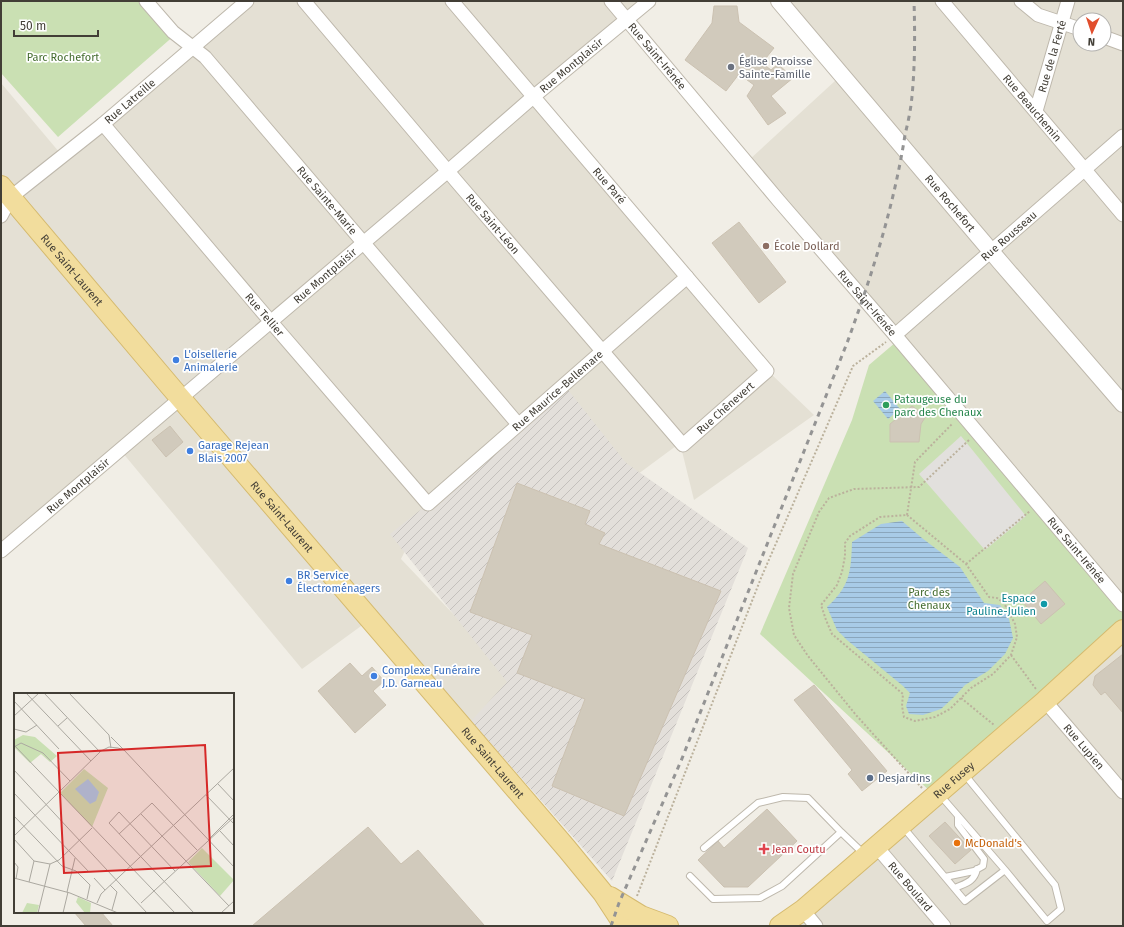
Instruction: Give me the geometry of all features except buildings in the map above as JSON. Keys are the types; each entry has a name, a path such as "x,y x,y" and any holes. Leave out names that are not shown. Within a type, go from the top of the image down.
{"main road":[{"name":"Rue Saint-Laurent","path":"4,194 627,921"},
{"name":"Rue Fusey","path":"780,926 803,910 963,772 1123,630"},
{"path":"627,921 652,921 668,926"}],"street":[{"name":"Rue Sainte-Marie","path":"146,1 174,32 205,57 518,424"},
{"name":"Rue Latreille","path":"1,216 4,194 103,124 247,1"},
{"name":"Rue Saint-Léon","path":"304,1 683,445"},
{"name":"Rue Paré","path":"452,1 767,371"},
{"name":"Rue Saint-Irénée","path":"612,1 779,201 895,335 1123,605"},
{"name":"Rue Montplaisir","path":"3,545 271,322 533,97 628,20 649,1"},
{"name":"Rue Rochefort","path":"779,1 1123,404"},
{"name":"Rue Beauchemin","path":"942,1 1123,215"},
{"path":"1021,1 1038,15 1072,27"},
{"name":"Rue de la Ferté","path":"1036,112 1068,1"},
{"path":"1112,40 1123,44"},
{"name":"Rue Tellier","path":"103,124 428,504"},
{"name":"Rue Rousseau","path":"895,335 1123,136"},
{"name":"Rue Maurice-Bellemare","path":"428,504 688,277"},
{"name":"Rue Chênevert","path":"683,445 767,371"},
{"name":"Rue Lupien","path":"1045,700 1123,792"},
{"name":"Rue Boulard","path":"871,851 944,926"},
{"path":"803,910 816,926"}],"lane":[{"path":"935,796 958,816 1005,870 1046,921 1061,909 1055,885 963,772"},
{"path":"704,848 758,803 783,797 808,798 840,832 871,851"},
{"path":"945,877 961,874 983,866 984,859 958,825 958,816"},
{"path":"901,825 965,901 1005,870"},
{"path":"690,876 713,899 760,898 782,886 840,832"},
{"path":"955,888 976,877 977,869"}],"path":[{"path":"627,921 760,578 853,366 895,335"},
{"path":"907,516 915,462 962,414"},
{"path":"935,796 856,715 808,656 794,635 789,608 793,574 819,512 829,498 854,490 919,487 977,432"},
{"path":"966,564 1038,504"},
{"path":"907,516 966,564 989,597 997,598 1004,603 1015,624 1017,637 1011,655 992,674 971,688 950,709 935,717 915,721 904,717 902,706 903,694 832,634 826,620 821,605 837,585 843,567 845,543 850,536 880,518 907,516"},
{"path":"1011,655 1045,700"},
{"path":"961,698 1006,734"}],"shaded area":[{"path":"245,1 652,1 538,97 770,373 814,415 694,500 680,443 630,480 431,498 401,559 515,679 465,732 368,621 302,669 122,452 1,555 1,83 65,159"},
{"path":"789,1 1123,1 1123,600 749,160 848,69"},
{"path":"565,386 626,463 748,548 612,881 471,721 507,682 390,534 523,429"},
{"path":"961,436 1026,516 985,550 919,474"},
{"path":"1123,633 1123,926 791,926"}],"green space":[{"name":"Parc Rochefort","path":"1,1 147,1 176,34 58,137 1,73"},
{"name":"Parc des Chenaux","path":"896,342 1123,608 1123,620 932,793 760,634 852,420 869,365"}],"water":[{"name":"Pataugeuse du parc des Chenaux","path":"885,391 900,409 888,419 873,401"},
{"path":"902,521 960,567 984,603 1000,605 1009,619 1013,638 1005,654 988,671 965,685 941,709 923,715 909,714 906,706 910,693 837,630 827,607 835,599 848,578 851,562 852,542 881,524"}],"railway":[{"path":"611,926 619,903 681,761 847,343 865,292 895,188 912,101 915,37 914,1"}],"place":[{"name":"Église Paroisse Sainte-Famille","path":"731,67"},
{"name":"École Dollard","path":"766,246"},
{"name":"L'oisellerie Animalerie","path":"176,360"},
{"name":"Pataugeuse du parc des Chenaux","path":"886,405"},
{"name":"Garage Rejean Blais 2007","path":"190,451"},
{"name":"BR Service Électroménagers","path":"289,581"},
{"name":"Espace Pauline-Julien","path":"1044,604"},
{"name":"Complexe Funéraire J.D. Garneau","path":"374,676"},
{"name":"Desjardins","path":"870,778"},
{"name":"McDonald's","path":"957,843"},
{"name":"Jean Coutu","path":"764,849"}]}
